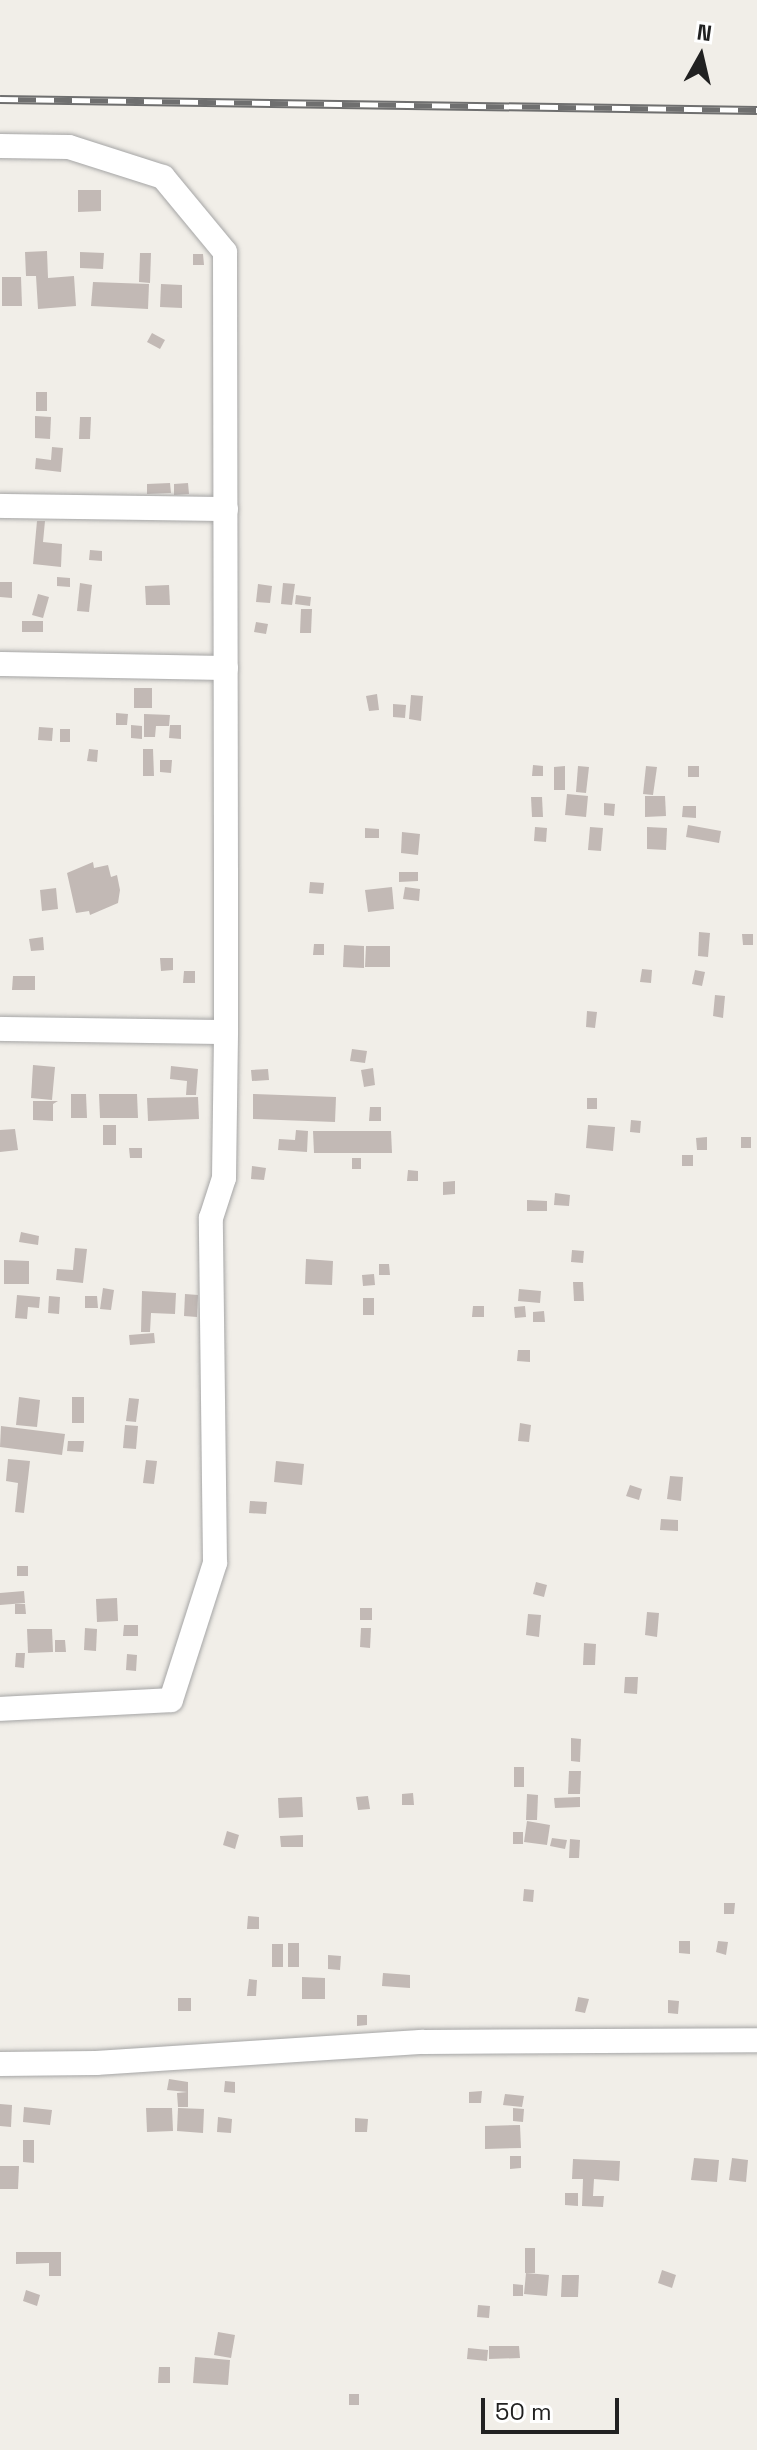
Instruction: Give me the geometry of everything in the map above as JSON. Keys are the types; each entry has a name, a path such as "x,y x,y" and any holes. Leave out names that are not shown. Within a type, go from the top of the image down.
{"street":[{"path":"0,146 69,147 163,177 225,252 226,509 224,1178 211,1218 215,1563 171,1700 0,1709"},
{"path":"0,506 226,509"},
{"path":"0,664 226,668"},
{"path":"0,1029 226,1032"},
{"path":"0,2064 96,2063 423,2042 757,2040"}],"building":[{"path":"78,190 101,190 101,211 78,212"},
{"path":"47,251 48,278 74,276 76,306 38,309 36,276 26,276 25,252"},
{"path":"80,252 104,253 103,269 80,268"},
{"path":"140,253 151,253 150,283 139,282"},
{"path":"193,254 203,254 204,265 193,265"},
{"path":"2,277 21,277 22,306 2,306"},
{"path":"93,282 149,284 148,309 91,306"},
{"path":"161,284 182,285 182,308 160,307"},
{"path":"152,333 165,340 160,349 147,342"},
{"path":"36,392 47,392 47,411 36,411"},
{"path":"35,416 51,417 50,439 35,438"},
{"path":"80,417 91,417 90,439 79,439"},
{"path":"52,447 63,448 61,472 35,469 36,458 51,460"},
{"path":"170,483 171,493 147,494 147,484"},
{"path":"188,483 189,494 174,495 174,484"},
{"path":"37,521 45,521 43,542 62,544 61,567 33,564"},
{"path":"90,550 102,551 102,561 89,560"},
{"path":"57,577 70,578 70,587 57,586"},
{"path":"0,582 12,582 12,598 0,597"},
{"path":"80,583 92,585 89,612 77,611"},
{"path":"283,583 295,584 292,605 281,604"},
{"path":"258,584 272,586 270,603 256,602"},
{"path":"169,585 170,605 146,605 145,586"},
{"path":"38,594 49,597 43,618 32,615"},
{"path":"296,595 311,597 310,606 295,604"},
{"path":"301,609 312,609 311,633 300,633"},
{"path":"22,621 43,621 43,632 22,632"},
{"path":"256,622 268,624 266,634 254,632"},
{"path":"134,688 152,688 152,708 134,708"},
{"path":"377,694 379,710 369,711 366,696"},
{"path":"411,695 423,696 421,721 409,719"},
{"path":"393,704 406,705 405,718 393,717"},
{"path":"116,713 128,714 127,725 116,725"},
{"path":"144,714 170,715 169,726 156,726 155,737 144,737"},
{"path":"131,725 142,726 142,739 131,738"},
{"path":"170,725 181,725 181,739 169,738"},
{"path":"39,727 53,728 52,741 38,740"},
{"path":"60,729 70,729 70,742 60,742"},
{"path":"89,749 98,750 97,762 87,761"},
{"path":"143,749 153,749 154,776 143,776"},
{"path":"160,760 172,760 171,773 160,772"},
{"path":"533,765 543,766 543,776 532,776"},
{"path":"565,766 565,790 554,790 554,767"},
{"path":"578,766 589,767 586,793 576,792"},
{"path":"646,766 657,767 653,795 643,794"},
{"path":"688,766 699,766 699,777 688,777"},
{"path":"567,794 588,796 586,817 565,815"},
{"path":"645,796 665,796 666,816 645,817"},
{"path":"531,797 542,797 543,817 532,817"},
{"path":"604,803 615,804 614,816 604,815"},
{"path":"683,806 696,806 696,818 682,817"},
{"path":"688,825 721,831 719,843 686,837"},
{"path":"535,827 547,828 546,842 534,841"},
{"path":"590,827 603,828 601,851 588,850"},
{"path":"647,827 667,828 666,850 647,849"},
{"path":"365,828 379,829 379,838 365,838"},
{"path":"402,832 420,834 418,855 401,853"},
{"path":"93,862 94,868 108,865 111,877 117,875 120,890 118,903 90,915 89,911 76,913 67,873"},
{"path":"399,872 418,872 418,881 399,882"},
{"path":"310,882 324,883 323,894 309,893"},
{"path":"392,887 394,909 368,912 365,890"},
{"path":"405,887 420,889 419,901 403,899"},
{"path":"56,888 58,909 42,911 40,890"},
{"path":"699,932 710,933 708,957 698,956"},
{"path":"742,934 753,934 753,945 743,945"},
{"path":"43,937 44,950 31,951 29,939"},
{"path":"314,944 324,944 324,955 313,955"},
{"path":"344,945 364,946 364,968 343,967"},
{"path":"366,946 390,946 390,967 365,967"},
{"path":"160,958 173,958 173,970 161,971"},
{"path":"642,969 652,970 651,983 640,982"},
{"path":"695,970 705,972 702,986 692,984"},
{"path":"184,971 195,971 195,983 183,983"},
{"path":"13,976 35,976 35,990 12,990"},
{"path":"715,995 725,996 723,1018 713,1016"},
{"path":"587,1011 597,1012 595,1028 586,1027"},
{"path":"352,1049 367,1051 365,1063 350,1061"},
{"path":"33,1065 55,1067 52,1100 31,1098"},
{"path":"171,1066 198,1069 196,1095 186,1095 187,1081 170,1079"},
{"path":"373,1068 375,1085 364,1087 361,1070"},
{"path":"268,1069 269,1080 252,1081 251,1070"},
{"path":"71,1094 86,1094 87,1118 71,1118"},
{"path":"99,1094 137,1094 138,1118 100,1118"},
{"path":"253,1094 336,1097 335,1122 253,1119"},
{"path":"198,1097 199,1119 148,1121 147,1098"},
{"path":"587,1098 597,1098 597,1109 587,1109"},
{"path":"33,1101 58,1101 53,1104 53,1121 33,1120"},
{"path":"370,1107 381,1107 381,1121 369,1121"},
{"path":"631,1120 641,1121 640,1133 630,1132"},
{"path":"103,1125 116,1125 116,1145 103,1145"},
{"path":"588,1125 615,1127 613,1151 586,1148"},
{"path":"15,1129 18,1150 0,1152 0,1130"},
{"path":"296,1130 308,1131 307,1152 278,1150 279,1139 295,1140"},
{"path":"313,1131 391,1131 392,1153 314,1153"},
{"path":"707,1137 707,1150 697,1150 696,1138"},
{"path":"741,1137 751,1137 751,1148 741,1148"},
{"path":"129,1148 142,1148 142,1158 130,1158"},
{"path":"682,1155 693,1155 693,1166 682,1166"},
{"path":"352,1158 361,1158 361,1169 352,1169"},
{"path":"252,1166 266,1168 264,1180 251,1179"},
{"path":"408,1170 418,1171 418,1181 407,1181"},
{"path":"455,1181 455,1194 443,1195 443,1182"},
{"path":"555,1193 570,1195 569,1206 554,1205"},
{"path":"527,1200 547,1201 547,1211 527,1211"},
{"path":"21,1232 39,1236 38,1245 19,1242"},
{"path":"75,1248 87,1249 83,1283 56,1280 57,1269 73,1270"},
{"path":"572,1250 584,1251 583,1263 571,1262"},
{"path":"306,1259 333,1261 332,1285 305,1284"},
{"path":"4,1260 29,1261 29,1284 4,1284"},
{"path":"379,1264 389,1264 390,1275 379,1275"},
{"path":"374,1274 375,1285 363,1286 362,1275"},
{"path":"573,1282 583,1282 584,1301 574,1301"},
{"path":"103,1288 114,1290 111,1310 100,1309"},
{"path":"519,1289 541,1291 540,1303 518,1301"},
{"path":"142,1291 176,1293 175,1314 151,1313 150,1332 141,1332"},
{"path":"185,1294 198,1295 197,1317 184,1316"},
{"path":"17,1295 40,1297 39,1308 28,1307 27,1319 15,1318"},
{"path":"49,1296 60,1297 59,1314 48,1313"},
{"path":"85,1296 97,1296 98,1308 85,1308"},
{"path":"363,1298 374,1298 374,1315 363,1315"},
{"path":"473,1306 484,1306 484,1317 472,1317"},
{"path":"525,1306 526,1317 515,1318 514,1307"},
{"path":"544,1311 545,1322 533,1322 533,1312"},
{"path":"154,1333 155,1343 130,1345 129,1335"},
{"path":"518,1350 530,1350 530,1362 517,1361"},
{"path":"19,1397 40,1400 37,1427 16,1425"},
{"path":"72,1397 84,1397 84,1423 72,1423"},
{"path":"129,1398 139,1399 136,1422 126,1421"},
{"path":"520,1423 531,1425 529,1442 518,1441"},
{"path":"125,1425 138,1426 136,1449 123,1448"},
{"path":"1,1426 65,1434 62,1455 0,1447"},
{"path":"68,1441 84,1441 83,1452 67,1451"},
{"path":"8,1459 30,1461 24,1513 15,1512 18,1483 6,1481"},
{"path":"146,1460 157,1461 154,1484 143,1483"},
{"path":"276,1461 304,1464 302,1485 274,1482"},
{"path":"670,1476 683,1477 681,1501 667,1499"},
{"path":"630,1485 642,1489 639,1500 626,1496"},
{"path":"250,1501 267,1502 266,1514 249,1513"},
{"path":"661,1519 678,1520 678,1531 660,1530"},
{"path":"17,1566 28,1566 28,1576 17,1576"},
{"path":"536,1582 547,1585 544,1597 533,1594"},
{"path":"24,1591 25,1603 0,1605 0,1593"},
{"path":"117,1598 118,1621 97,1622 96,1599"},
{"path":"15,1604 25,1604 26,1614 15,1614"},
{"path":"360,1608 372,1608 372,1620 360,1620"},
{"path":"647,1612 659,1613 657,1637 645,1635"},
{"path":"528,1614 541,1615 539,1637 526,1635"},
{"path":"124,1625 138,1625 138,1636 123,1636"},
{"path":"85,1628 97,1629 96,1651 84,1650"},
{"path":"361,1628 371,1628 370,1648 360,1647"},
{"path":"27,1629 52,1629 53,1652 28,1653"},
{"path":"55,1640 65,1640 66,1652 55,1652"},
{"path":"584,1643 596,1644 595,1665 583,1665"},
{"path":"16,1653 25,1653 24,1668 15,1667"},
{"path":"127,1654 137,1655 136,1671 126,1670"},
{"path":"625,1677 638,1677 637,1694 624,1693"},
{"path":"571,1738 581,1739 580,1762 571,1761"},
{"path":"514,1767 524,1767 524,1787 514,1787"},
{"path":"569,1771 581,1771 580,1794 568,1794"},
{"path":"413,1793 414,1805 402,1805 402,1794"},
{"path":"527,1794 538,1795 537,1820 526,1820"},
{"path":"368,1796 370,1809 358,1810 356,1797"},
{"path":"302,1797 303,1817 279,1818 278,1798"},
{"path":"580,1797 580,1807 555,1808 554,1798"},
{"path":"527,1821 550,1825 547,1845 524,1842"},
{"path":"227,1831 239,1835 235,1849 223,1845"},
{"path":"513,1832 523,1832 523,1844 513,1844"},
{"path":"303,1835 303,1847 281,1847 280,1836"},
{"path":"552,1838 567,1840 565,1849 550,1846"},
{"path":"570,1839 580,1840 579,1858 569,1858"},
{"path":"524,1889 534,1890 533,1902 523,1901"},
{"path":"724,1903 735,1903 734,1914 724,1914"},
{"path":"248,1916 259,1917 259,1929 247,1929"},
{"path":"679,1941 690,1941 690,1954 679,1953"},
{"path":"718,1941 728,1942 726,1955 716,1952"},
{"path":"288,1943 299,1943 299,1967 288,1967"},
{"path":"272,1944 283,1944 283,1967 272,1967"},
{"path":"328,1955 341,1956 340,1970 328,1969"},
{"path":"383,1973 410,1975 410,1988 382,1986"},
{"path":"302,1977 325,1978 325,1999 302,1999"},
{"path":"249,1979 257,1980 256,1996 247,1996"},
{"path":"578,1997 589,1999 585,2013 575,2011"},
{"path":"178,1998 191,1998 191,2011 178,2011"},
{"path":"668,2000 679,2001 678,2014 668,2013"},
{"path":"357,2015 367,2015 367,2025 357,2026"},
{"path":"169,2079 188,2082 188,2107 178,2107 177,2093 187,2092 167,2090"},
{"path":"225,2081 235,2082 235,2093 224,2092"},
{"path":"482,2091 481,2103 469,2103 469,2092"},
{"path":"505,2094 524,2096 522,2107 503,2105"},
{"path":"0,2104 12,2105 11,2127 0,2126"},
{"path":"24,2107 52,2110 50,2125 23,2122"},
{"path":"146,2108 172,2108 173,2131 147,2132"},
{"path":"178,2108 204,2109 203,2133 177,2131"},
{"path":"513,2108 524,2109 523,2122 513,2121"},
{"path":"218,2117 232,2119 231,2133 217,2132"},
{"path":"355,2118 368,2119 367,2132 355,2132"},
{"path":"520,2125 521,2148 485,2149 485,2126"},
{"path":"23,2140 34,2140 34,2163 23,2162"},
{"path":"510,2156 521,2156 521,2168 510,2169"},
{"path":"694,2158 719,2160 717,2182 691,2180"},
{"path":"732,2158 748,2160 746,2182 729,2180"},
{"path":"573,2159 620,2161 619,2181 594,2179 593,2196 604,2196 603,2207 582,2206 583,2179 572,2179"},
{"path":"0,2166 19,2166 18,2189 0,2189"},
{"path":"565,2193 578,2193 578,2206 565,2205"},
{"path":"525,2248 535,2248 535,2273 525,2273"},
{"path":"16,2252 61,2252 61,2276 49,2276 49,2263 16,2264"},
{"path":"662,2270 676,2275 672,2288 658,2283"},
{"path":"526,2273 549,2275 547,2296 524,2294"},
{"path":"562,2275 579,2275 578,2297 561,2297"},
{"path":"513,2284 523,2285 523,2296 513,2296"},
{"path":"26,2290 40,2295 37,2306 23,2301"},
{"path":"478,2305 490,2306 489,2318 477,2317"},
{"path":"218,2332 235,2335 231,2358 214,2355"},
{"path":"489,2346 519,2346 520,2358 489,2359"},
{"path":"468,2348 488,2350 487,2361 467,2359"},
{"path":"195,2357 230,2360 228,2385 193,2383"},
{"path":"159,2367 170,2367 170,2383 158,2383"},
{"path":"349,2394 359,2394 359,2405 349,2405"}],"railway":[{"path":"0,99 757,110"}]}
